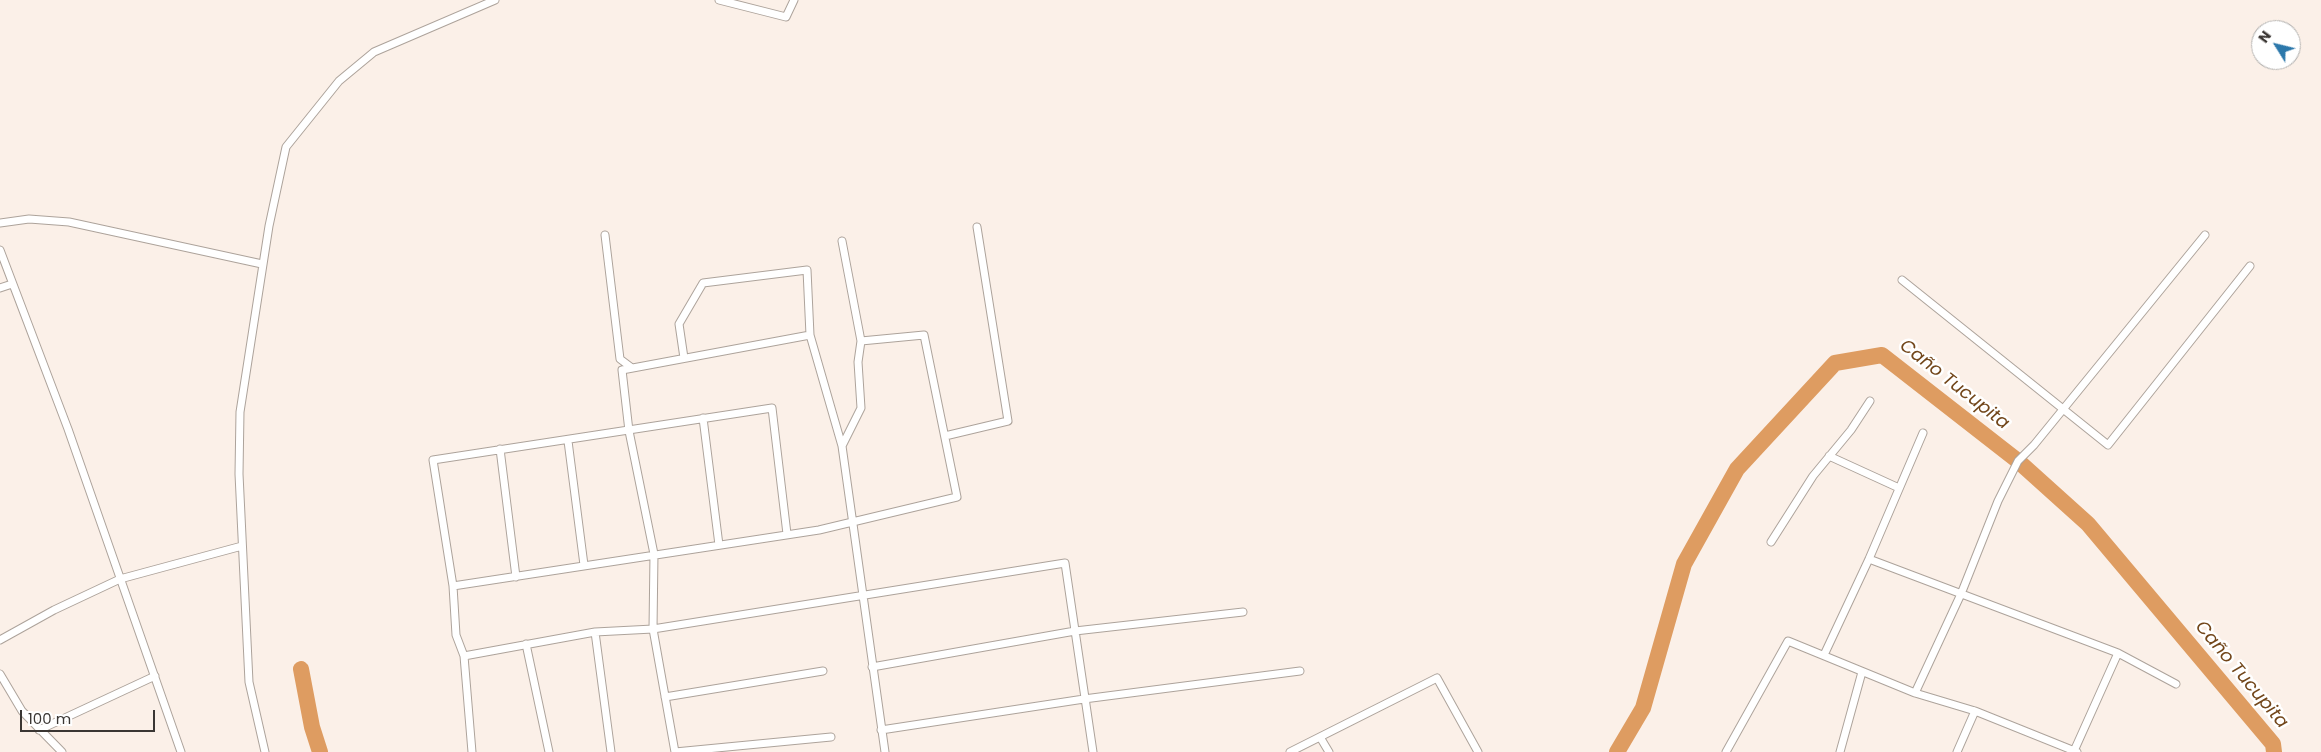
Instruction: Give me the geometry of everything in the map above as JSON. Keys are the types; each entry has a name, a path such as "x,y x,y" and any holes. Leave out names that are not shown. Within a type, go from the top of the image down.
{"street":[{"path":"264,752 249,682 239,474 240,412 262,264 286,147 339,81 374,52 495,0"},
{"path":"719,0 786,17 794,0"},
{"path":"0,223 29,219 69,222 262,264"},
{"path":"945,436 1008,421 977,227"},
{"path":"1915,693 1961,594 1998,501 2018,461 2034,445 2062,408 2205,235"},
{"path":"605,236 620,359 632,368"},
{"path":"842,240 861,341 858,362 862,408 842,446"},
{"path":"0,250 68,429 181,752"},
{"path":"1902,280 2108,445 2250,266"},
{"path":"684,358 679,324 703,283 807,270 810,335 842,446 851,523 885,752"},
{"path":"0,288 12,284"},
{"path":"810,335 622,370 629,431 654,554 653,628 675,752 831,737"},
{"path":"453,586 819,530 957,497 924,335 861,341"},
{"path":"1771,542 1829,456 1851,430 1870,401"},
{"path":"472,752 464,656 456,635 453,586 433,460 500,449 568,441 772,408 787,534"},
{"path":"704,418 719,545"},
{"path":"1824,655 1869,559 1923,433"},
{"path":"568,441 584,566"},
{"path":"500,449 516,577"},
{"path":"1829,456 1899,488"},
{"path":"0,640 54,610 120,579 242,546"},
{"path":"1869,559 2118,653 2176,684"},
{"path":"464,656 595,632 653,628 1065,563 1093,752"},
{"path":"872,667 1075,631 1243,612"},
{"path":"595,632 611,752"},
{"path":"1726,752 1788,641 1915,693 1975,711 2076,752 2118,653"},
{"path":"526,644 549,752"},
{"path":"665,696 823,671"},
{"path":"882,730 1084,699 1300,671"},
{"path":"1840,752 1862,672"},
{"path":"0,674 22,711 62,752"},
{"path":"39,730 155,676"},
{"path":"1290,752 1436,678 1478,752"},
{"path":"1957,752 1975,711"},
{"path":"1320,737 1329,752"}],"waterway":[{"name":"Caño Tucupita","path":"1617,752 1643,708 1684,564 1737,469 1835,363 1882,355 2018,461 2088,524 2273,744 2274,752"},
{"name":"Caño Tucupita","path":"301,669 312,727 320,752"}]}
